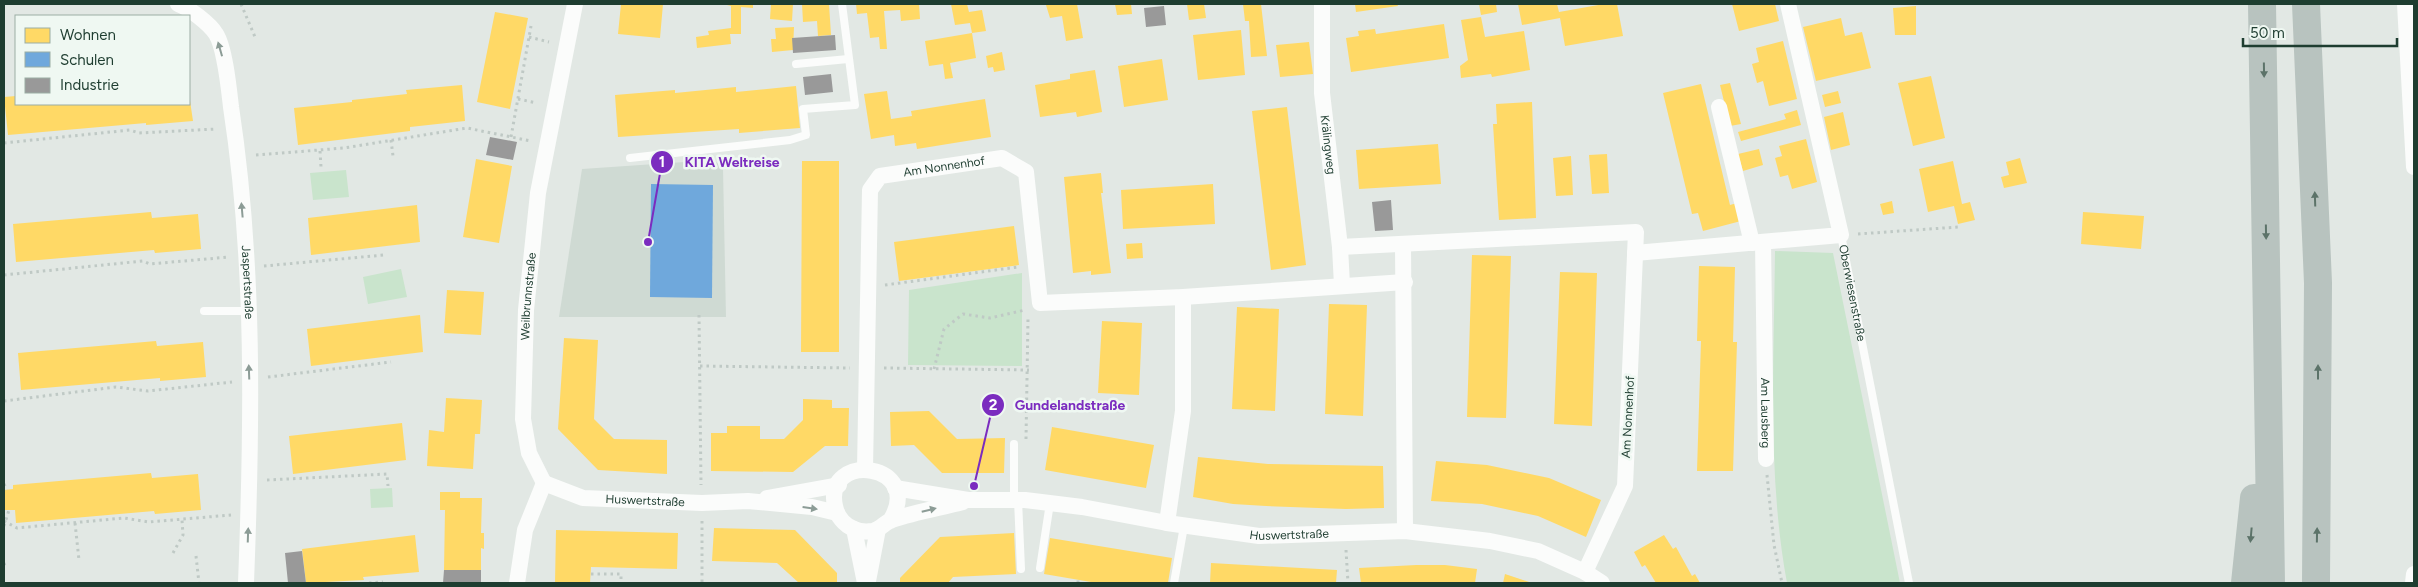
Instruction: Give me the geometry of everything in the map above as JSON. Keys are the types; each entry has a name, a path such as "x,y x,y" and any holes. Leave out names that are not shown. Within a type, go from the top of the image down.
{"highway":[{"path":"2262,4 2271,583"},
{"path":"2306,4 2318,283 2316,583"},
{"path":"2245,583 2268,329"}],"street":[{"name":"Jaspertstraße","path":"178,4 186,7 216,34 227,73 238,156 248,312 250,481 246,583"},
{"name":"Weilbrunnstraße","path":"544,483 529,452 523,419 526,310 538,193 575,4"},
{"name":"Krälingweg","path":"1322,4 1322,94 1340,247 1342,285"},
{"name":"Oberwiesenstraße","path":"1788,4 1841,235"},
{"path":"2405,4 2414,167"},
{"path":"1719,107 1758,242"},
{"name":"Am Nonnenhof","path":"865,469 870,190 880,176 1002,158 1026,172 1040,303 1183,297 1405,282"},
{"name":"Am Nonnenhof","path":"1340,247 1636,232 1625,486 1585,572"},
{"path":"1636,253 1841,235"},
{"name":"Am Lausberg","path":"1758,242 1766,459"},
{"path":"1403,244 1405,282 1405,530"},
{"path":"1167,524 1183,412 1183,297"},
{"path":"866,583 884,525 897,504 895,488 883,474 865,469 847,475 839,485 834,498 837,513 846,525 854,529 862,531 884,525"},
{"path":"517,583 525,530 544,483"},
{"name":"Huswertstraße","path":"544,483 583,498 702,503 748,501 839,485"},
{"name":"Huswertstraße","path":"895,488 968,500 1016,500 1050,503 1167,524 1259,536 1345,534 1405,530 1490,541 1538,550 1585,572 1602,583"},
{"name":"Huswertstraße","path":"884,525 968,500"},
{"name":"Huswertstraße","path":"748,501 812,507 837,513"},
{"path":"854,529 866,583"},
{"path":"2413,583 2414,574"}],"lane":[{"path":"630,158 790,140 806,135 804,109 855,105 842,4"},
{"path":"796,64 848,59"},
{"name":"Oberwiesenstraße","path":"1841,235 1909,583"},
{"path":"204,311 248,312"},
{"path":"1014,444 1021,569"},
{"path":"1040,568 1050,503"},
{"path":"1174,583 1184,526"}],"path":[{"path":"241,4 255,37"},
{"path":"512,137 532,26"},
{"path":"4,143 130,130 138,133 234,128"},
{"path":"238,156 320,151 468,128 548,144"},
{"path":"391,140 393,156"},
{"path":"320,151 321,167"},
{"path":"1841,235 1958,227"},
{"path":"4,275 143,261 150,264 384,255"},
{"path":"869,287 1036,264"},
{"path":"934,369 944,329 963,314 990,318 1028,310 1026,440"},
{"path":"699,316 702,583"},
{"path":"4,400 116,387 148,391 391,362"},
{"name":"Am Lausberg","path":"1766,459 1774,545 1782,583"},
{"path":"250,481 387,474 388,486"},
{"path":"4,484 7,490"},
{"path":"4,526 9,510"},
{"path":"5,521 17,528 124,518 148,522 182,520 220,517 249,511"},
{"path":"173,553 183,534 182,520"},
{"path":"74,523 79,560"},
{"path":"1345,534 1348,583"},
{"path":"196,556 199,583"},
{"path":"590,574 621,574 621,583"},
{"path":"369,583 383,582"}],"shaded area":[{"path":"714,160 723,168 726,317 559,317 582,169"}],"green space":[{"path":"346,170 349,197 313,200 310,173"},
{"path":"1775,251 1833,253 1900,583 1787,583 1781,542 1774,459"},
{"path":"401,269 407,297 368,304 363,277"},
{"path":"1022,273 1022,366 908,365 909,290"},
{"path":"392,488 393,507 371,508 370,489"}],"building: Wohnen":[{"path":"621,4 663,4 660,38 618,34"},
{"path":"723,4 753,4 753,8 741,7 741,34 730,34 731,44 697,48 696,37 709,35 708,31 731,28 731,6"},
{"path":"771,4 793,4 792,21 770,19"},
{"path":"802,4 829,4 831,35 818,36 817,21 803,22"},
{"path":"856,4 919,4 920,19 901,21 900,10 884,11 887,49 880,49 879,37 870,38 867,13 857,14"},
{"path":"951,4 967,4 969,12 982,10 986,31 972,33 970,23 955,25"},
{"path":"1077,4 1083,38 1066,41 1062,16 1050,18 1046,5"},
{"path":"1115,4 1131,4 1132,14 1117,15"},
{"path":"1187,4 1204,4 1206,18 1189,20"},
{"path":"1243,4 1261,4 1267,56 1251,57 1249,21 1245,21"},
{"path":"1355,4 1397,4 1398,6 1356,12"},
{"path":"1479,4 1496,4 1497,12 1481,15"},
{"path":"1518,4 1557,4 1559,12 1604,4 1617,4 1623,36 1565,46 1560,18 1522,25"},
{"path":"1732,4 1775,4 1779,21 1739,31"},
{"path":"1916,6 1916,35 1895,35 1893,8"},
{"path":"495,12 528,18 510,109 477,102"},
{"path":"1481,17 1485,37 1524,31 1530,70 1492,77 1491,74 1461,78 1460,66 1468,60 1461,20"},
{"path":"1841,18 1845,36 1862,32 1871,68 1816,81 1803,27"},
{"path":"1444,24 1449,58 1351,72 1346,38 1359,36 1358,31 1375,29 1376,34"},
{"path":"794,27 793,50 772,52 771,39 776,39 775,28"},
{"path":"1241,30 1245,75 1198,80 1193,35"},
{"path":"972,33 976,58 950,63 953,78 945,79 943,64 929,66 925,41"},
{"path":"1783,41 1797,99 1769,106 1763,81 1757,83 1752,64 1759,62 1756,48"},
{"path":"1309,42 1313,74 1280,77 1276,45"},
{"path":"1002,52 1005,70 994,72 993,67 988,68 986,56"},
{"path":"1162,59 1168,100 1124,107 1118,66"},
{"path":"1095,70 1102,112 1077,117 1076,112 1040,117 1035,85 1070,79 1070,74"},
{"path":"1931,76 1945,138 1913,146 1898,83"},
{"path":"1730,83 1741,124 1730,126 1720,85"},
{"path":"1701,84 1730,205 1737,203 1741,221 1703,231 1698,213 1692,214 1663,93"},
{"path":"462,85 465,121 410,127 410,131 298,145 294,108 407,94 406,90"},
{"path":"796,86 800,128 739,133 739,129 618,137 615,95 675,90 675,93 736,87 736,92"},
{"path":"887,91 891,119 912,116 911,111 985,99 991,137 917,149 916,143 895,146 894,135 871,139 864,94"},
{"path":"1838,91 1841,103 1825,107 1822,95"},
{"path":"15,96 15,105 190,105 190,101 193,121 146,125 146,123 8,135 4,97"},
{"path":"1532,102 1536,218 1499,220 1493,124 1497,124 1496,104"},
{"path":"1287,107 1306,265 1271,270 1252,111"},
{"path":"1797,110 1801,125 1741,141 1738,132 1786,119 1784,114"},
{"path":"1843,112 1850,145 1831,150 1824,117"},
{"path":"1806,139 1817,182 1792,189 1788,175 1780,177 1775,158 1782,156 1779,146"},
{"path":"1438,144 1441,184 1359,189 1356,150"},
{"path":"1759,149 1763,165 1743,171 1738,154"},
{"path":"1607,154 1609,193 1592,194 1589,155"},
{"path":"1571,156 1573,195 1556,196 1553,158"},
{"path":"2020,158 2027,183 2004,188 2001,177 2009,175 2006,162"},
{"path":"476,159 512,166 499,243 463,237"},
{"path":"802,161 839,161 839,352 801,352"},
{"path":"1953,161 1962,204 1970,202 1975,220 1958,224 1954,206 1928,212 1919,169"},
{"path":"1101,173 1103,193 1101,193 1111,273 1091,275 1091,271 1073,273 1064,177"},
{"path":"1213,184 1215,224 1123,229 1121,190"},
{"path":"1892,201 1894,213 1883,215 1880,204"},
{"path":"417,205 420,242 311,255 308,218"},
{"path":"151,212 152,218 198,214 201,249 155,253 154,250 16,262 13,224"},
{"path":"2083,212 2144,216 2141,249 2081,244"},
{"path":"1014,226 1019,265 899,281 894,242"},
{"path":"1142,243 1143,258 1127,259 1126,244"},
{"path":"1472,255 1511,256 1506,418 1467,417"},
{"path":"1699,266 1735,267 1733,342 1737,342 1733,471 1697,471 1701,341 1697,341"},
{"path":"1560,272 1597,273 1592,426 1554,424"},
{"path":"447,290 484,292 481,335 444,333"},
{"path":"1329,304 1367,305 1363,416 1325,414"},
{"path":"1237,307 1279,309 1275,411 1232,409"},
{"path":"420,315 423,352 311,366 307,329"},
{"path":"1102,321 1142,323 1139,395 1098,393"},
{"path":"564,338 598,340 594,419 614,439 667,440 667,474 598,470 558,429"},
{"path":"156,341 157,346 203,342 206,377 160,381 160,378 21,390 18,353"},
{"path":"446,398 482,400 480,434 475,434 473,469 427,466 429,430 444,432"},
{"path":"803,399 832,400 832,408 849,408 848,446 825,446 793,472 711,471 711,433 727,433 727,426 760,426 760,439 784,439 803,420"},
{"path":"929,411 957,439 1005,438 1004,473 942,473 914,445 891,446 890,412"},
{"path":"402,423 406,460 293,474 289,436"},
{"path":"1052,427 1154,445 1146,488 1045,470"},
{"path":"1198,457 1268,464 1383,466 1384,508 1346,509 1266,506 1233,504 1193,497"},
{"path":"1436,461 1487,465 1549,478 1601,500 1586,537 1538,516 1482,504 1431,501"},
{"path":"151,473 152,478 198,474 201,510 155,514 154,511 16,523 15,510 4,510 4,490 13,489 13,485"},
{"path":"440,492 460,492 460,498 482,498 481,533 484,533 484,549 481,548 481,570 444,570 445,510 440,510"},
{"path":"714,528 795,530 837,573 837,583 799,583 777,563 712,561"},
{"path":"556,530 678,533 677,569 591,567 590,583 555,583"},
{"path":"1014,533 1016,574 953,577 948,583 900,583 900,578 940,537"},
{"path":"415,535 419,572 363,577 364,580 306,583 302,549"},
{"path":"1664,535 1673,549 1676,547 1692,576 1695,574 1700,583 1656,583 1645,565 1642,567 1634,552"},
{"path":"1050,538 1172,558 1168,583 1097,583 1044,574"},
{"path":"1211,563 1337,570 1336,583 1210,583"},
{"path":"1445,565 1477,569 1475,583 1361,583 1359,568"},
{"path":"1505,574 1532,583 1503,583"}],"building: Schulen":[{"path":"651,184 713,185 712,298 650,297"}],"building: Industrie":[{"path":"1164,6 1166,25 1146,27 1144,8"},
{"path":"835,35 836,50 793,53 792,38"},
{"path":"831,74 833,92 805,95 803,77"},
{"path":"490,137 517,142 513,160 486,155"},
{"path":"1391,200 1393,230 1375,231 1372,202"},
{"path":"302,551 306,583 288,583 285,553"},
{"path":"444,570 481,570 481,583 443,583"}],"place":[{"name":"KITA Weltreise","path":"648,242"},
{"name":"Gundelandstraße","path":"974,486"}]}
